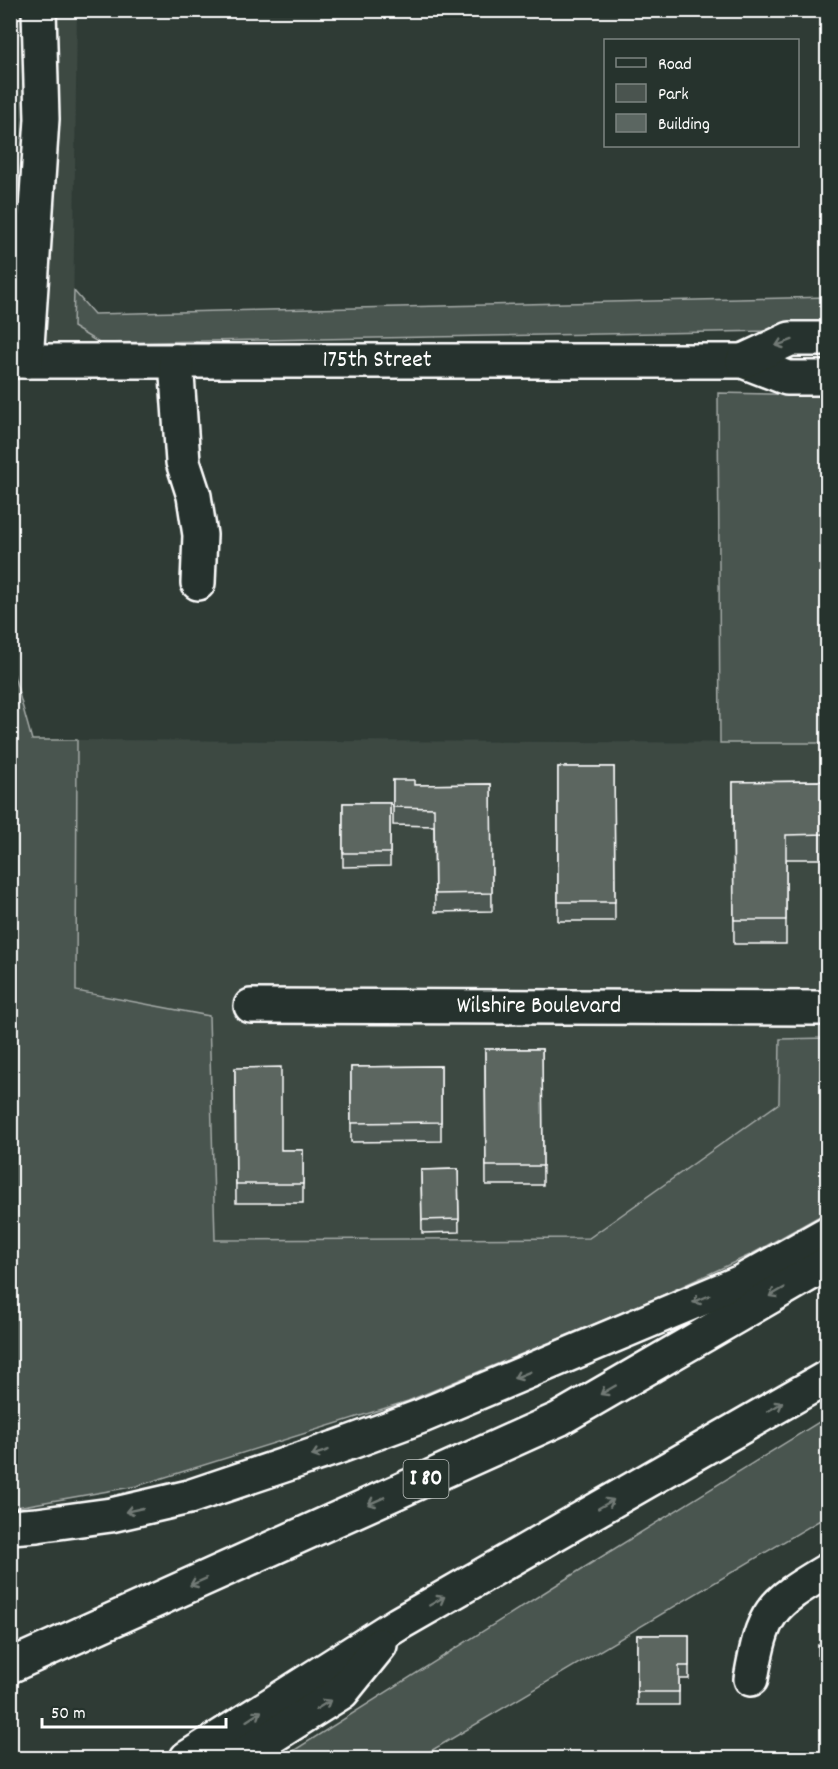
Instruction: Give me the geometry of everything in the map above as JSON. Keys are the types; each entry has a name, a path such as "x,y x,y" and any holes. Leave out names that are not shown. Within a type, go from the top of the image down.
{"main road":[{"path":"18,361 42,119 39,10"},
{"name":"175th Street","path":"743,361 790,339 828,339"},
{"name":"175th Street","path":"18,361 743,361 787,378 828,378"},
{"path":"177,361 183,462 194,496 200,535 198,583"},
{"name":"Wilshire Boulevard","path":"251,1006 828,1008"},
{"path":"10,1527 111,1515 189,1497 335,1448 422,1416 741,1282 828,1233"},
{"name":"I 80","path":"10,1666 559,1419 828,1263"},
{"path":"187,1758 398,1624 828,1377"},
{"path":"752,1678 759,1638 767,1618 785,1597 828,1570"},
{"path":"238,1758 342,1692 398,1624"}],"shaded area":[{"path":"11,11 77,11 73,327 99,343 11,343"},
{"path":"77,740 827,743 827,1038 781,1040 779,1103 589,1238 215,1240 209,1016 76,992"}],"green space":[{"path":"74,291 94,314 828,297 827,330 99,343 73,327"},
{"path":"718,393 827,395 827,743 720,743"},
{"path":"11,665 32,740 77,740 76,991 209,1016 215,1240 589,1238 779,1103 780,1039 827,1038 827,1212 750,1255 659,1297 408,1401 137,1486 11,1508"},
{"path":"827,1417 827,1516 419,1758 282,1758 564,1580"}],"building":[{"path":"558,767 614,767 615,902 558,902"},
{"path":"393,780 414,780 414,785 491,784 492,893 435,894 434,808 393,807"},
{"path":"825,781 825,834 786,835 786,920 734,920 733,782"},
{"path":"343,803 390,803 390,853 343,853"},
{"path":"485,1049 542,1049 543,1166 486,1166"},
{"path":"441,1066 441,1122 351,1123 351,1067"},
{"path":"281,1067 281,1150 303,1150 303,1184 236,1184 235,1068"},
{"path":"458,1169 459,1219 422,1220 421,1170"},
{"path":"637,1635 689,1635 689,1666 679,1666 679,1692 637,1692"},
{"path":"828,1639 828,1662 818,1645"}]}
